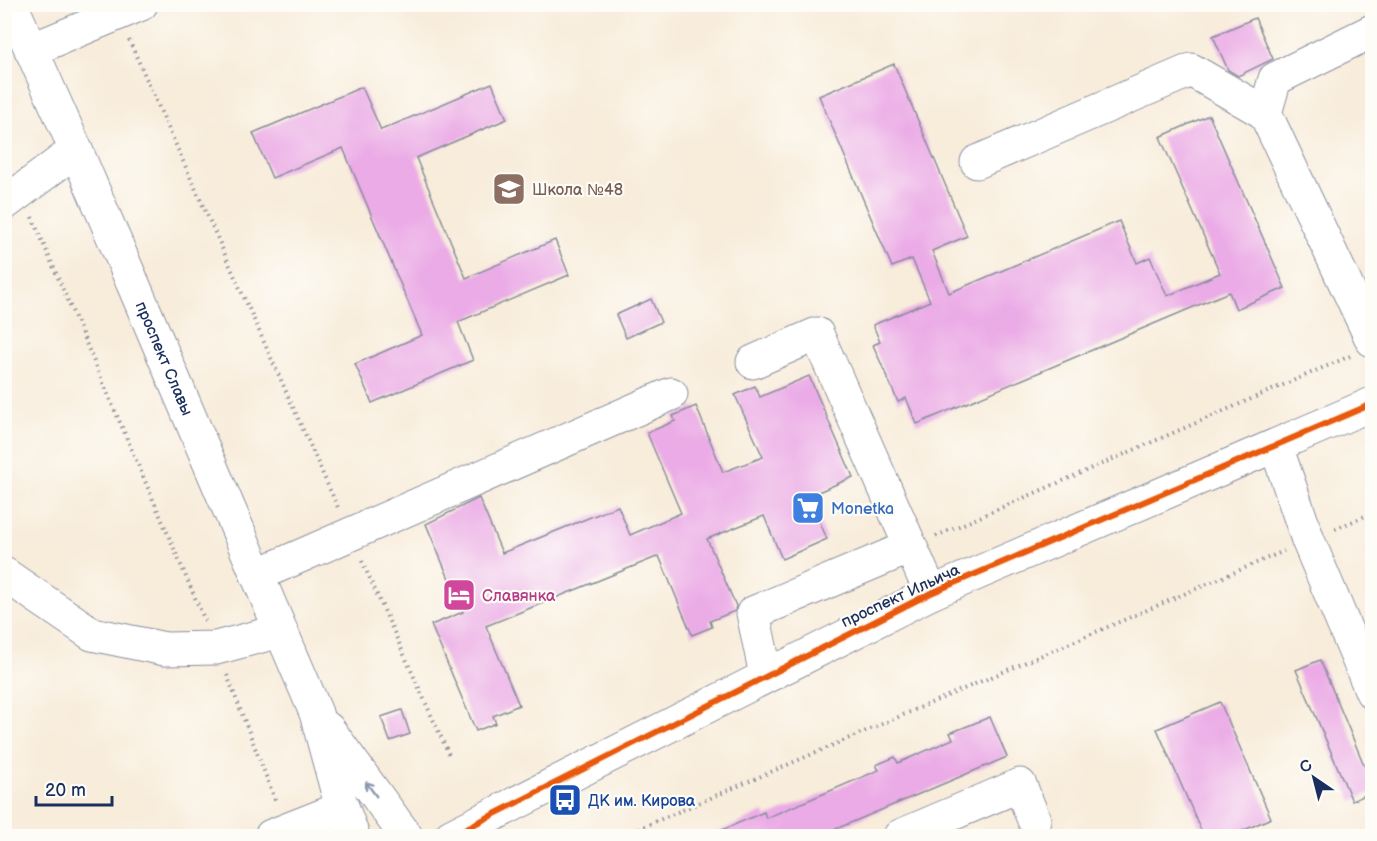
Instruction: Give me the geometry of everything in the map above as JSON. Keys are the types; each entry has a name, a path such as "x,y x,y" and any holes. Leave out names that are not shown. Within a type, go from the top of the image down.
{"main road":[{"name":"проспект Славы","path":"11,4 76,150 316,713 348,822"},
{"path":"31,50 129,9"},
{"path":"1265,113 1275,79 1372,31"},
{"path":"977,162 1191,70 1265,113 1366,327"},
{"path":"13,198 76,150"},
{"path":"753,362 817,334 931,593"},
{"path":"257,575 671,394"},
{"name":"проспект Ильича","path":"451,837 931,593 1372,404"},
{"path":"1276,446 1308,540 1363,643 1372,692"},
{"path":"766,675 753,613 910,547"},
{"path":"4,574 92,633 165,649 216,648 280,631"},
{"name":"проспект Славы","path":"316,713 406,837"},
{"path":"900,837 1020,785 1034,820"},
{"path":"279,833 348,822"}],"path":[{"path":"129,9 350,533 450,757"},
{"path":"4,153 13,198 216,648 279,833"},
{"path":"910,547 1366,327"},
{"path":"622,837 1372,513"}],"building":[{"path":"1255,18 1273,59 1238,76 1228,70 1213,36"},
{"path":"894,64 967,236 932,251 949,293 1119,221 1137,263 1150,257 1167,296 1220,273 1160,137 1209,115 1285,288 1236,309 1229,292 917,424 906,398 898,402 873,345 880,342 873,325 930,301 912,259 892,267 819,96"},
{"path":"492,83 507,119 416,158 466,278 555,240 569,275 458,322 473,360 372,403 355,364 422,335 343,148 272,178 253,133 362,87 381,130"},
{"path":"651,299 661,322 626,338 616,315"},
{"path":"809,376 853,477 809,496 827,539 782,559 764,516 707,539 736,606 735,611 710,621 712,627 692,635 659,556 486,626 519,705 493,716 496,723 476,731 431,625 463,612 426,524 479,498 502,553 618,506 630,535 681,513 647,433 675,421 673,416 696,406 723,472 763,457 735,395 755,386 760,397"},
{"path":"1320,660 1372,784 1372,792 1352,801 1296,670"},
{"path":"1220,702 1271,818 1229,837 1204,837 1157,729"},
{"path":"402,710 410,734 390,741 381,717"},
{"path":"990,717 1007,757 817,837 706,837 764,812 766,818 823,794 879,770 876,765 895,757 898,763 953,739 950,733"}],"cycle path":[{"path":"451,836 931,593 1372,404"}],"place":[{"name":"Школа №48","path":"509,189"},
{"name":"Monetka","path":"808,508"},
{"name":"Славянка","path":"459,595"},
{"name":"ДК им. Кирова","path":"565,800"}]}
